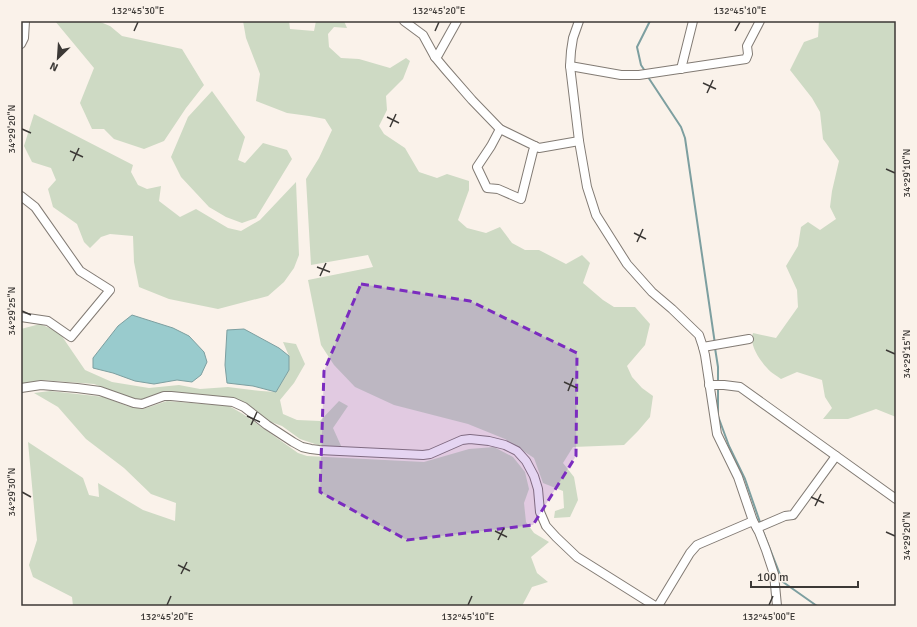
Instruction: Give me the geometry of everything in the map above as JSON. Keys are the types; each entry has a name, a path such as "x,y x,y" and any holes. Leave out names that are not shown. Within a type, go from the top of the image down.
{"street":[{"path":"21,44 24,38 25,21"},
{"path":"404,21 422,35 435,58 500,129 539,148 579,141"},
{"path":"435,58 457,21"},
{"path":"579,21 570,51 570,66 579,141 587,187 596,215 627,264 652,292 699,335 706,346 717,434 738,477 766,550 774,574 777,606"},
{"path":"681,69 694,21"},
{"path":"570,66 621,75 640,75 746,59 748,54 747,46 760,21"},
{"path":"500,129 491,146 476,167 487,188 498,189 521,199 535,146"},
{"path":"21,196 35,207 80,272 110,290 71,337 48,321 21,317"},
{"path":"706,346 749,339"},
{"path":"710,381 724,386 740,387 896,499"},
{"path":"21,388 41,385 100,391 134,403 142,404 164,396 233,402 244,406 267,425 293,442 302,447 319,450 423,455 430,454 470,438 505,445 517,451 526,461 534,476 538,489 540,512 546,526 556,537 577,557 655,606"},
{"path":"658,606 696,545 755,524 793,515 836,456"}],"highlighted area":[{"path":"361,284 470,301 577,353 576,456 533,525 407,540 320,492 324,371"}],"green space":[{"path":"55,21 98,21 110,26 122,36 182,49 204,85 186,108 164,141 144,149 114,139 104,129 92,129 80,103 94,68"},
{"path":"243,21 289,21 290,29 314,31 316,21 344,21 347,28 334,27 328,34 329,47 341,58 359,59 390,68 406,58 410,61 403,79 386,96 387,110 379,126 384,134 405,148 419,172 437,178 447,174 469,181 469,190 458,220 467,228 486,233 500,227 512,243 525,250 539,250 566,264 582,255 590,263 583,283 614,307 635,307 650,324 645,345 627,366 632,377 642,388 653,396 650,417 624,445 573,447 563,463 574,477 578,500 570,517 554,518 555,511 564,508 563,491 543,483 534,458 505,439 468,424 394,405 355,387 334,365 321,345 308,280 373,267 368,255 311,265 306,179 319,158 332,130 325,119 287,113 256,101 260,74 246,38"},
{"path":"819,21 896,21 896,417 876,409 848,419 823,419 832,408 825,397 822,380 797,372 781,379 771,372 764,364 754,349 752,343 753,333 776,338 798,307 797,290 786,266 798,246 801,227 808,222 820,230 836,219 830,207 839,161 823,139 820,112 812,98 790,70 804,42 818,37"},
{"path":"212,91 245,137 238,160 245,163 263,143 287,150 292,159 256,218 242,223 226,217 209,207 181,177 171,157 188,117"},
{"path":"34,114 133,165 131,172 138,185 147,189 161,186 159,201 180,217 196,209 228,228 241,231 260,220 296,182 299,255 294,268 284,282 268,296 218,309 169,299 139,287 134,262 133,236 110,234 101,237 90,248 84,242 77,224 53,207 48,189 56,180 51,168 32,162 24,146"},
{"path":"40,324 59,332 85,370 112,382 149,388 179,385 200,389 228,387 276,392 289,370 289,356 283,342 296,344 305,364 294,383 280,400 283,414 297,420 320,421 339,401 348,406 333,428 342,448 318,445 300,439 282,426 263,419 249,406 235,398 163,393 140,400 94,384 41,380 21,385 21,329"},
{"path":"50,391 104,397 127,406 143,409 167,401 229,406 243,414 298,453 307,456 424,462 469,449 494,447 513,457 525,472 529,489 524,503 526,522 534,533 549,542 531,557 537,573 548,582 532,587 522,606 73,606 72,597 33,577 29,565 37,540 28,442 83,478 89,495 99,497 98,483 143,510 175,521 176,503 151,494 124,468 86,439 58,407 34,393"}],"water":[{"path":"132,315 173,328 189,336 204,352 207,362 201,375 192,382 177,380 154,384 135,381 93,368 93,358 118,326"},
{"path":"244,329 279,348 289,356 289,370 276,392 253,386 227,383 225,365 227,330"}],"waterway":[{"path":"645,71 641,65 637,47 650,21"},
{"path":"648,77 681,127 685,138 715,344"},
{"path":"715,348 718,367 718,383"},
{"path":"718,388 718,416 729,446 745,479 761,525"},
{"path":"762,529 783,582 817,606"}]}
